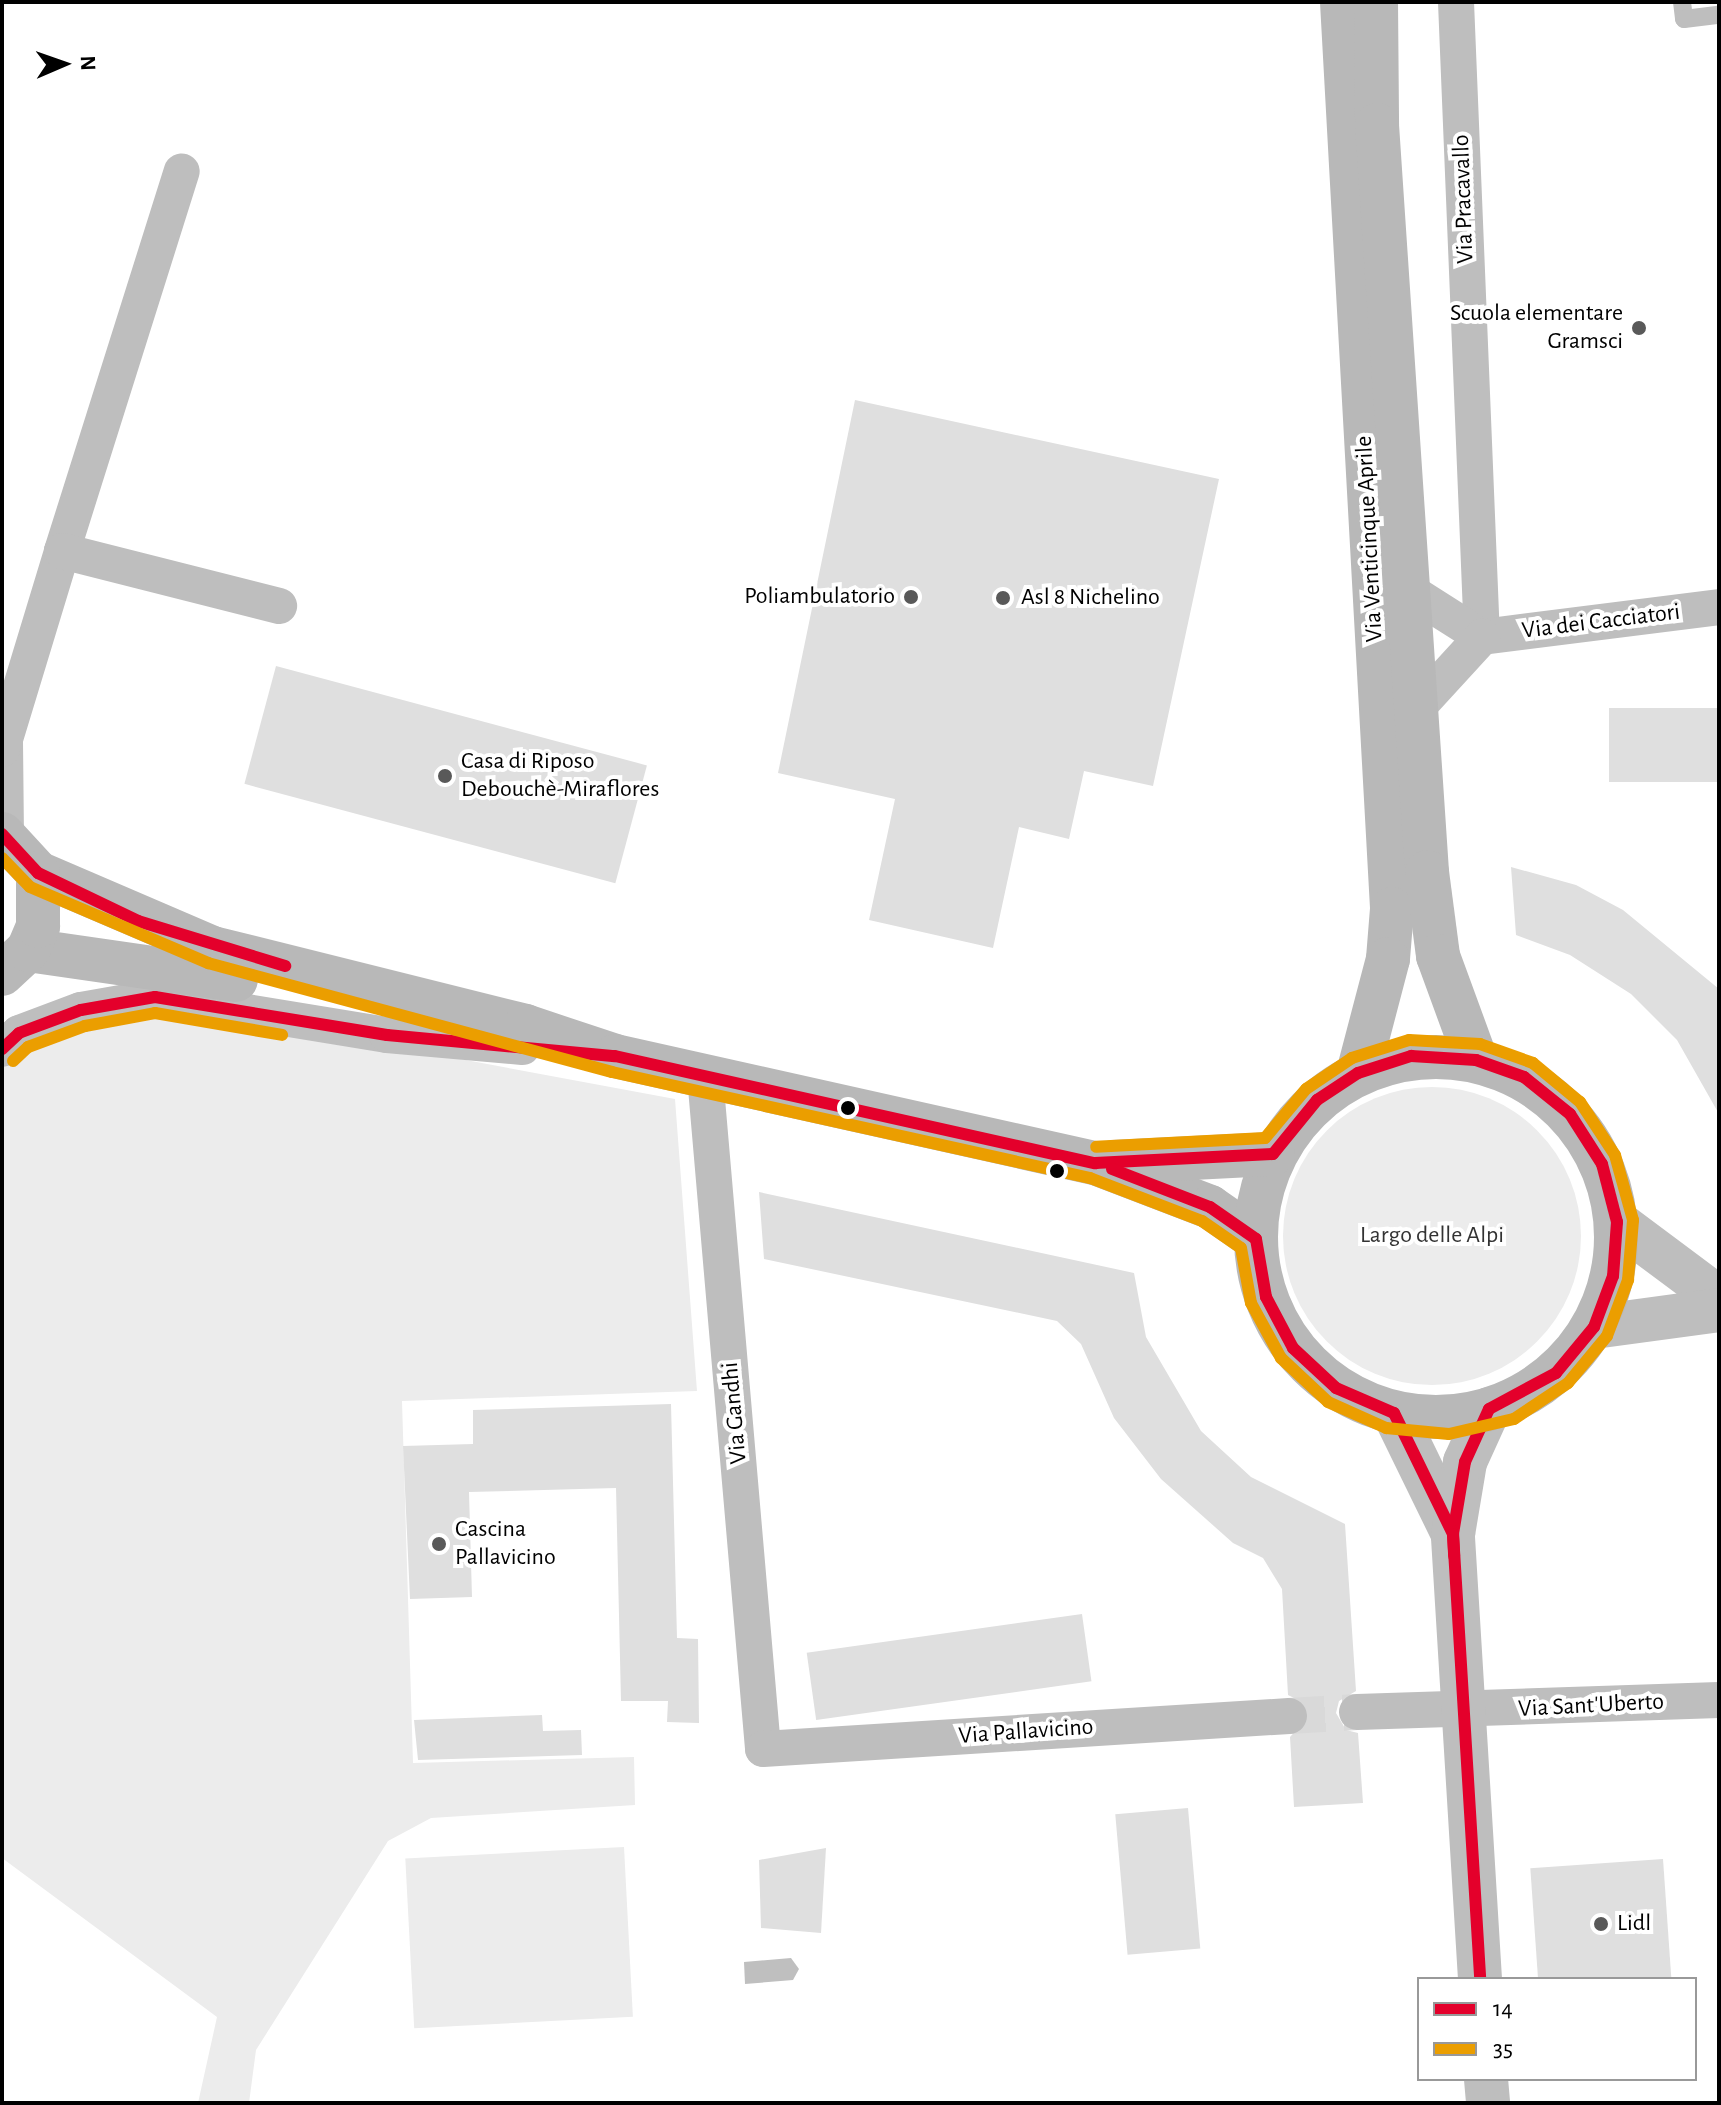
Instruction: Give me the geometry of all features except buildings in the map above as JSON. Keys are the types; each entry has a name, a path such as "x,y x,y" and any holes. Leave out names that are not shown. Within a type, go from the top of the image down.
{"main road":[{"name":"Via Venticinque Aprile","path":"1342,2 1392,909 1388,959 1358,1073"},
{"name":"Via Venticinque Aprile","path":"1376,2 1408,590 1438,956 1476,1060"},
{"path":"4,836 38,873 213,948 525,1026 615,1056 1095,1163 1210,1207 1256,1239"},
{"path":"15,962 38,926 38,873"},
{"path":"15,962 194,970 522,1047 615,1056"},
{"path":"1411,1056 1476,1060 1524,1077 1570,1114 1602,1164 1617,1222 1613,1276 1594,1327 1556,1373 1489,1409 1447,1418 1394,1413 1336,1388 1293,1348 1266,1297 1256,1239 1258,1194 1273,1154 1317,1100 1358,1073 1411,1056"},
{"path":"1095,1163 1273,1154"}],"street":[{"name":"Via Pracavallo","path":"1456,2 1482,637"},
{"path":"4,836 4,745 182,171"},
{"path":"62,551 279,606"},
{"name":"Via Venticinque Aprile","path":"1408,590 1482,637"},
{"name":"Via dei Cacciatori","path":"1482,637 1719,607"},
{"path":"1416,709 1482,637"},
{"path":"2,1049 19,1033 81,1010 155,997 387,1035 522,1047"},
{"name":"Via Gandhi","path":"705,1076 763,1749"},
{"path":"1617,1222 1719,1298"},
{"path":"1594,1327 1719,1310"},
{"path":"1480,1977 1453,1534 1465,1462 1489,1409"},
{"path":"1394,1413 1453,1534"},
{"name":"Via Sant'Uberto","path":"1463,1709 1719,1700"},
{"path":"1357,1712 1463,1709"},
{"name":"Via Pallavicino","path":"763,1749 1289,1716"},
{"path":"1486,2081 1488,2103"}],"lane":[{"path":"1682,2 1684,19 1719,15"}],"green space":[{"path":"148,1009 224,1015 675,1099 697,1391 402,1401 413,1763 634,1757 635,1805 431,1818 388,1841 256,2050 249,2103 198,2103 217,2017 2,1858 2,1064 77,1023"},
{"name":"Largo delle Alpi","path":"1432,1087 1461,1090 1489,1099 1515,1112 1537,1131 1556,1153 1569,1179 1578,1207 1581,1236 1578,1265 1569,1293 1556,1319 1537,1341 1515,1360 1489,1373 1461,1382 1432,1385 1403,1382 1375,1373 1349,1360 1327,1341 1308,1319 1295,1293 1286,1265 1283,1236 1286,1207 1295,1179 1308,1153 1327,1131 1349,1112 1375,1099 1403,1090"},
{"path":"624,1847 633,2017 414,2028 405,1858"}],"shaded area":[{"path":"791,1958 799,1969 793,1980 745,1984 744,1962"}],"tunnel":[{"path":"1289,1716 1357,1712"}],"transit line":[{"name":"14","path":"2,834 38,873 138,921 285,966"},
{"name":"35","path":"2,858 30,887 208,963 612,1072 1090,1178 1202,1221 1241,1248 1251,1303 1281,1358 1328,1402 1386,1428 1449,1434 1514,1419 1568,1383 1607,1336 1628,1280 1633,1220 1615,1155 1580,1102 1533,1063 1480,1044 1409,1040 1352,1058 1306,1089 1265,1138 1096,1147"},
{"name":"14","path":"2,1049 19,1033 81,1010 155,997 387,1035 615,1056 1095,1163 1273,1154 1317,1100 1358,1073 1411,1056 1476,1060 1524,1077 1570,1114 1602,1164 1617,1222 1613,1276 1594,1327 1556,1373 1489,1409 1465,1462 1453,1534 1480,1977"},
{"name":"35","path":"13,1061 28,1047 85,1026 155,1013 282,1035"},
{"name":"14","path":"1112,1169 1210,1207 1256,1239 1266,1297 1293,1348 1336,1388 1394,1413 1453,1534 1454,1556"}],"place":[{"name":"Scuola elementare Gramsci","path":"1639,328"},
{"name":"Poliambulatorio","path":"911,597"},
{"name":"Asl 8 Nichelino","path":"1003,598"},
{"name":"Casa di Riposo Debouchè-Miraflores","path":"445,776"},
{"name":"Cascina Pallavicino","path":"439,1544"},
{"name":"Lidl","path":"1601,1924"}]}
